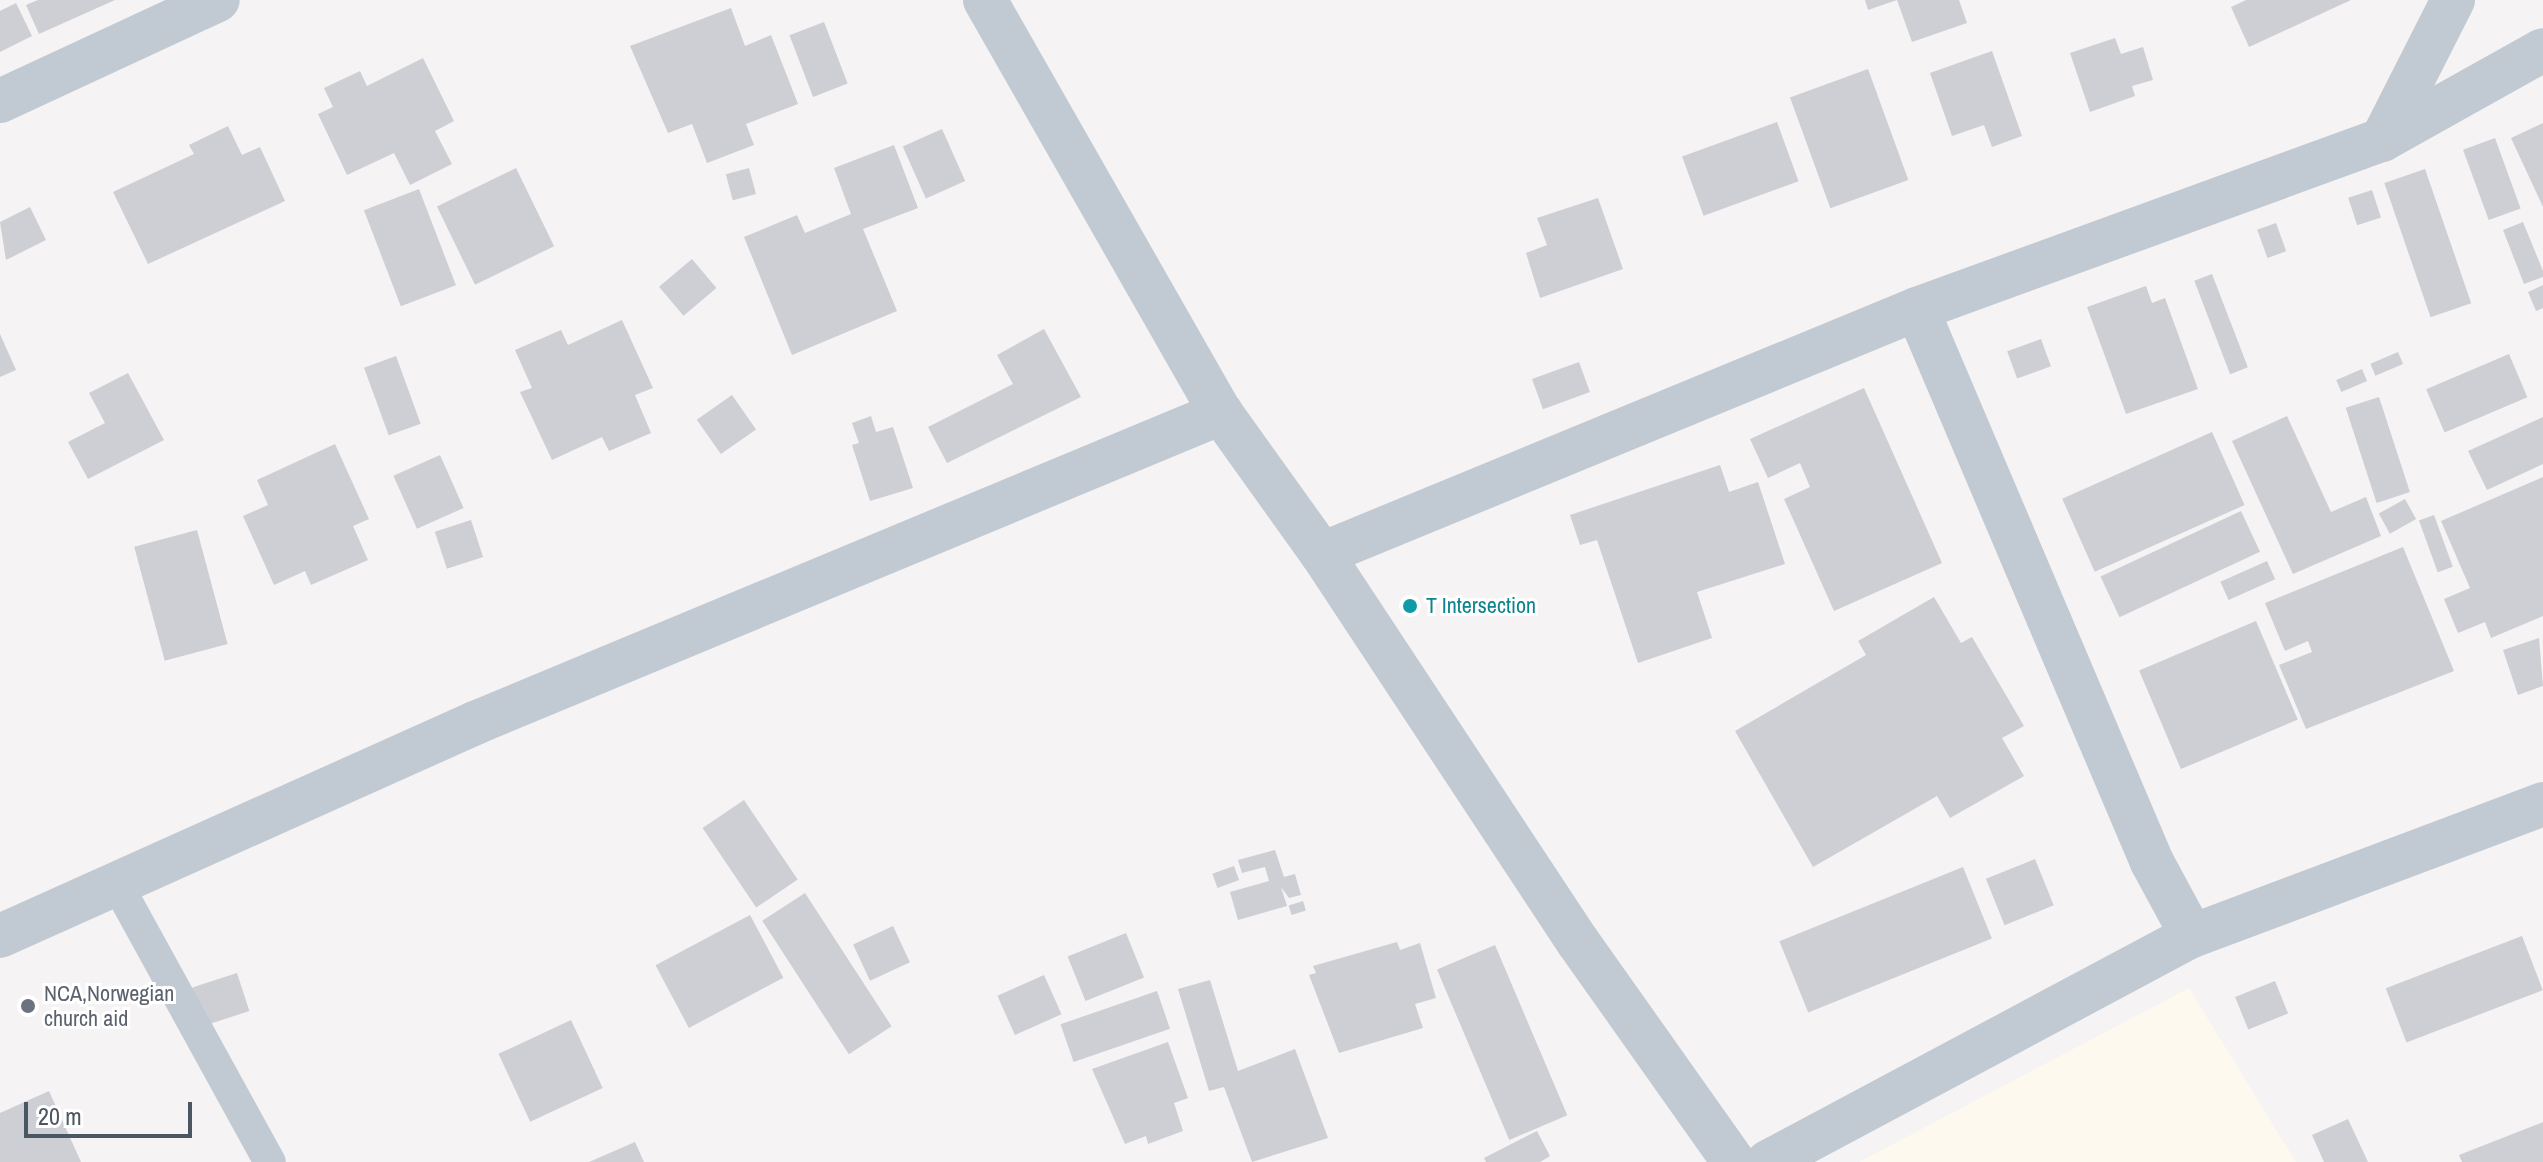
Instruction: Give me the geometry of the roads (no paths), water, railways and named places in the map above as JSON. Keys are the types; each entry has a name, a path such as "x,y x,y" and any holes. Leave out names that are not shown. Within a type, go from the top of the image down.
{"street":[{"path":"0,101 218,0"},
{"path":"985,0 1221,413 1322,554 1578,942 1734,1162"},
{"path":"2382,140 2453,0"},
{"path":"1322,554 1917,309 2382,140 2543,50"},
{"path":"1917,309 2146,848 2192,936"},
{"path":"0,936 118,886 475,723 1221,413"},
{"path":"1768,1162 2192,936 2543,804"}],"lane":[{"path":"118,886 270,1162"}],"place":[{"name":"T Intersection","path":"1410,606"},
{"name":"NCA,Norwegian church aid","path":"28,1006"}]}
